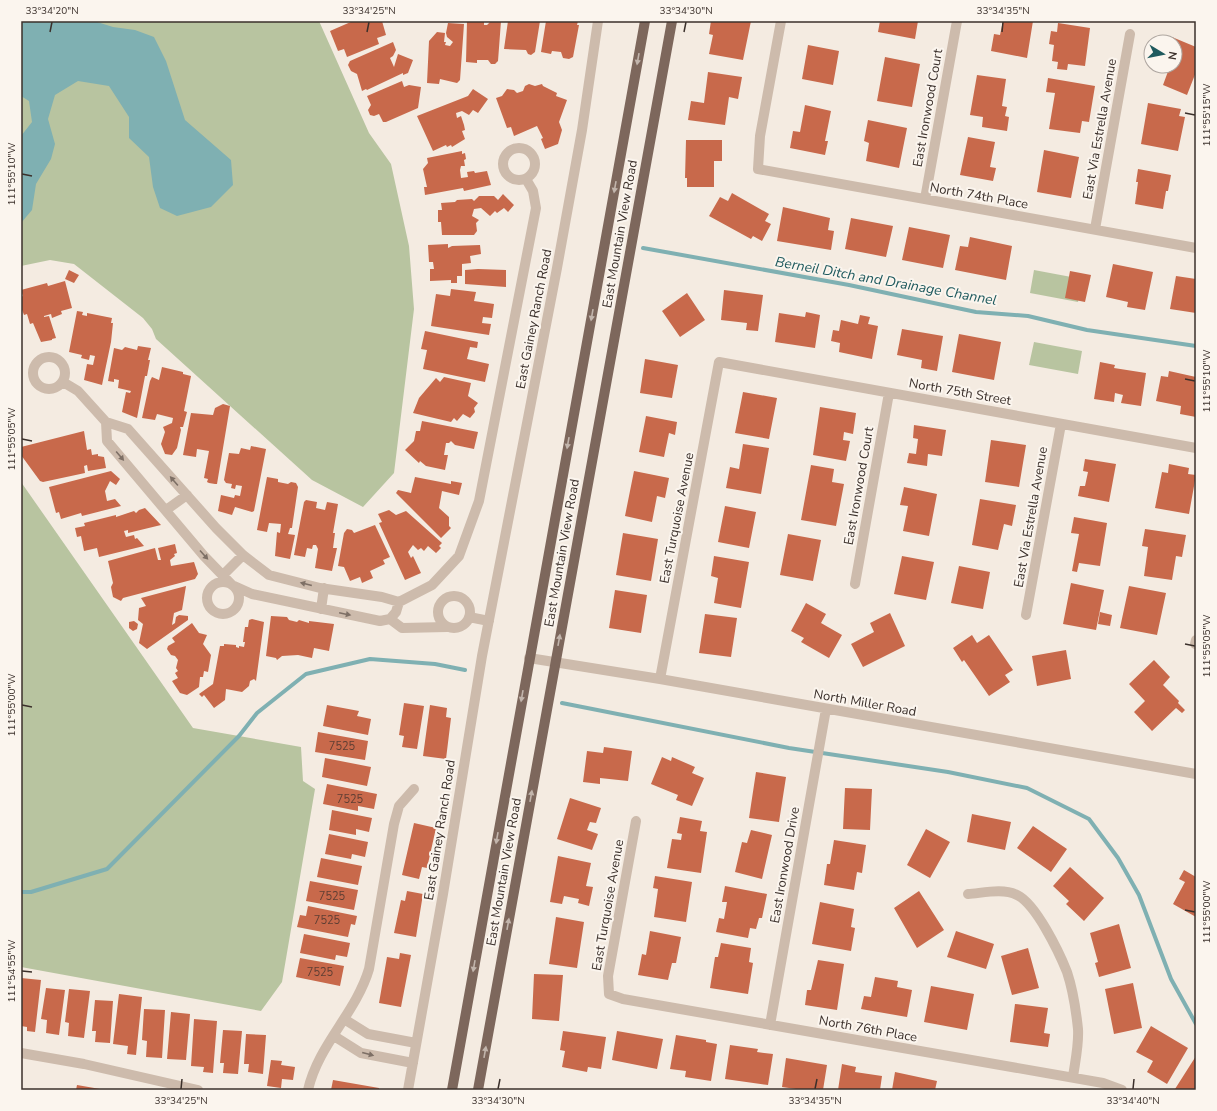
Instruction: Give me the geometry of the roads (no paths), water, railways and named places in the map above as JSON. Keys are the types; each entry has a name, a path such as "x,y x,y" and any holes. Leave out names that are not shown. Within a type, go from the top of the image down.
{"main road":[{"name":"East Mountain View Road","path":"452,1090 645,21"},
{"name":"East Mountain View Road","path":"478,1090 672,21"}],"street":[{"name":"East Gainey Ranch Road","path":"408,1090 489,621 582,130 598,21"},
{"name":"North 74th Place","path":"781,21 760,136 758,169 1196,248"},
{"name":"East Ironwood Court","path":"925,199 956,21"},
{"name":"East Via Estrella Avenue","path":"1095,229 1130,34"},
{"name":"East Gainey Ranch Road","path":"399,602 432,585 459,556 479,501 536,208 533,191 526,179"},
{"name":"North 75th Street","path":"719,362 1196,448"},
{"name":"East Turquoise Avenue","path":"660,679 719,362"},
{"path":"63,382 78,391 106,422 128,429 243,555 269,575 324,588 382,597 399,602 396,612 390,619 380,621 252,594 232,585 107,441 106,422"},
{"name":"East Ironwood Court","path":"855,584 889,392"},
{"name":"East Via Estrella Avenue","path":"1026,615 1060,424"},
{"path":"166,510 187,495"},
{"path":"223,575 243,555"},
{"path":"432,585 442,600"},
{"path":"321,609 324,588"},
{"path":"390,619 402,628 453,628 463,626 469,617 469,607 462,599 452,596 442,600 438,610 438,615 440,620 447,627"},
{"path":"469,617 489,621"},
{"name":"North Miller Road","path":"529,658 660,679 1196,774"},
{"name":"East Ironwood Drive","path":"770,1025 826,709"},
{"path":"308,1090 316,1066 363,988 369,969 394,824 399,806 414,789"},
{"name":"East Turquoise Avenue","path":"609,994 608,976 636,821"},
{"path":"968,894 1001,892 1016,894 1028,902 1038,914 1067,972 1075,1002 1078,1031 1073,1077"},
{"name":"North 76th Place","path":"609,994 623,999 1073,1077 1103,1083 1122,1090"},
{"path":"344,1019 368,1034 416,1042"},
{"path":"334,1036 361,1053 413,1063"},
{"path":"21,1052 84,1064 198,1090"}],"water":[{"path":"21,21 94,21 113,27 135,30 154,37 166,61 185,120 231,160 233,185 211,207 177,216 160,208 153,187 149,157 129,138 129,117 109,86 78,81 55,95 48,119 55,144 51,159 36,184 32,210 21,223 21,136 32,122 29,101 21,96"}],"waterway":[{"name":"Berneil Ditch and Drainage Channel","path":"643,248 849,285 976,312 1028,316 1087,330 1196,346"},
{"path":"21,892 31,892 107,869 239,736 257,713 306,674 370,659 435,664 465,670"},
{"path":"562,703 789,748 948,772 1027,788 1089,819 1118,858 1139,895 1171,979 1196,1024"}]}
